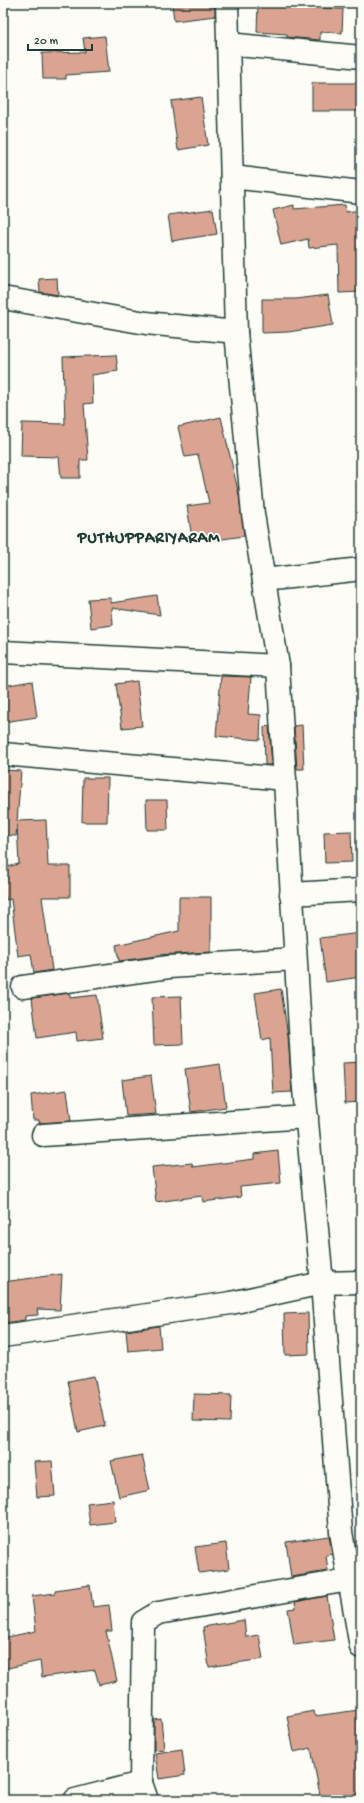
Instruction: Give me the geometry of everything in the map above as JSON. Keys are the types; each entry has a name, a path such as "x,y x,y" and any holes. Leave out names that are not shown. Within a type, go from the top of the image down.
{"street":[{"path":"227,3 236,332 253,514 278,666 307,1118 322,1283 341,1532 361,1647"},
{"path":"228,44 361,57"},
{"path":"232,177 361,192"},
{"path":"3,298 146,323 236,332"},
{"path":"264,580 361,569"},
{"path":"3,652 278,666"},
{"path":"3,754 285,779"},
{"path":"292,894 361,890"},
{"path":"23,987 169,967 296,959"},
{"path":"43,1135 307,1118"},
{"path":"3,1336 231,1303 322,1283 361,1282"},
{"path":"75,1800 144,1791 143,1622 158,1613 349,1580"}],"building":[{"path":"172,3 215,3 215,16 174,21"},
{"path":"258,3 323,3 323,8 343,9 342,33 320,32 320,40 287,37 287,34 257,32"},
{"path":"105,36 109,72 66,75 66,79 43,79 42,53 85,52 83,38"},
{"path":"312,83 361,83 361,111 312,111"},
{"path":"201,97 208,145 178,150 171,101"},
{"path":"294,205 294,209 345,205 346,212 361,210 361,292 339,293 338,245 309,248 308,239 281,245 273,210"},
{"path":"213,209 217,234 172,241 168,215"},
{"path":"57,278 58,295 40,292 39,279"},
{"path":"328,295 333,325 288,332 262,333 262,299 296,299"},
{"path":"116,355 118,371 92,375 93,403 84,404 88,460 80,460 80,478 61,478 59,457 21,456 22,423 65,424 63,357"},
{"path":"221,417 239,495 244,536 215,540 214,534 192,538 187,506 209,503 198,455 185,457 178,427"},
{"path":"157,596 160,615 112,608 113,625 91,628 88,599 111,598 111,603"},
{"path":"221,676 251,677 248,714 261,715 260,740 216,736"},
{"path":"32,681 37,717 3,722 3,686"},
{"path":"137,681 142,726 122,728 116,684"},
{"path":"302,725 304,769 297,769 294,726"},
{"path":"269,726 272,765 265,765 264,727"},
{"path":"3,770 21,771 17,821 46,820 48,866 70,866 70,897 42,897 52,970 34,973 31,954 18,956 11,899 6,900 3,887 3,868 19,864 17,824 16,836 3,835"},
{"path":"83,778 108,778 107,822 82,822"},
{"path":"146,800 167,800 168,830 147,830"},
{"path":"351,831 352,862 325,863 324,832"},
{"path":"179,897 211,897 211,952 157,955 119,961 116,945 179,931"},
{"path":"361,933 361,977 326,982 320,938"},
{"path":"281,989 288,1036 292,1092 273,1093 270,1038 262,1040 255,993"},
{"path":"70,993 70,998 97,995 103,1038 77,1041 76,1032 37,1038 32,998"},
{"path":"181,996 183,1044 154,1045 152,997"},
{"path":"361,1062 361,1102 345,1103 343,1063"},
{"path":"220,1064 226,1107 191,1112 185,1069"},
{"path":"151,1076 156,1114 126,1116 122,1080"},
{"path":"67,1090 71,1121 39,1123 39,1120 33,1120 31,1095"},
{"path":"278,1151 281,1183 240,1187 241,1197 203,1202 202,1196 156,1202 152,1167 192,1163 193,1167 254,1159 254,1154"},
{"path":"62,1274 60,1310 37,1309 38,1315 25,1316 25,1320 3,1323 3,1282"},
{"path":"308,1313 309,1354 285,1355 284,1314"},
{"path":"159,1326 161,1348 128,1351 126,1331"},
{"path":"94,1376 105,1426 78,1432 68,1381"},
{"path":"194,1394 231,1395 230,1422 193,1421"},
{"path":"142,1455 150,1490 119,1497 111,1461"},
{"path":"52,1461 55,1496 37,1497 34,1462"},
{"path":"113,1500 115,1522 90,1525 87,1503"},
{"path":"329,1536 332,1554 326,1555 328,1571 291,1577 286,1542"},
{"path":"226,1543 229,1569 199,1573 195,1547"},
{"path":"90,1585 93,1607 109,1605 112,1631 106,1631 117,1681 99,1685 95,1670 42,1677 40,1661 3,1669 3,1638 36,1631 32,1596 55,1593 55,1590"},
{"path":"327,1596 334,1640 294,1645 288,1609 296,1608 295,1602"},
{"path":"244,1620 246,1637 259,1635 263,1659 209,1667 203,1627"},
{"path":"359,1710 361,1727 361,1800 321,1800 311,1748 294,1752 287,1716 314,1711 315,1716"},
{"path":"161,1719 164,1749 154,1750 154,1720"},
{"path":"182,1749 185,1775 159,1779 155,1753"}],"district":[{"name":"PUTHUPPARIYARAM","path":"149,536"}]}
